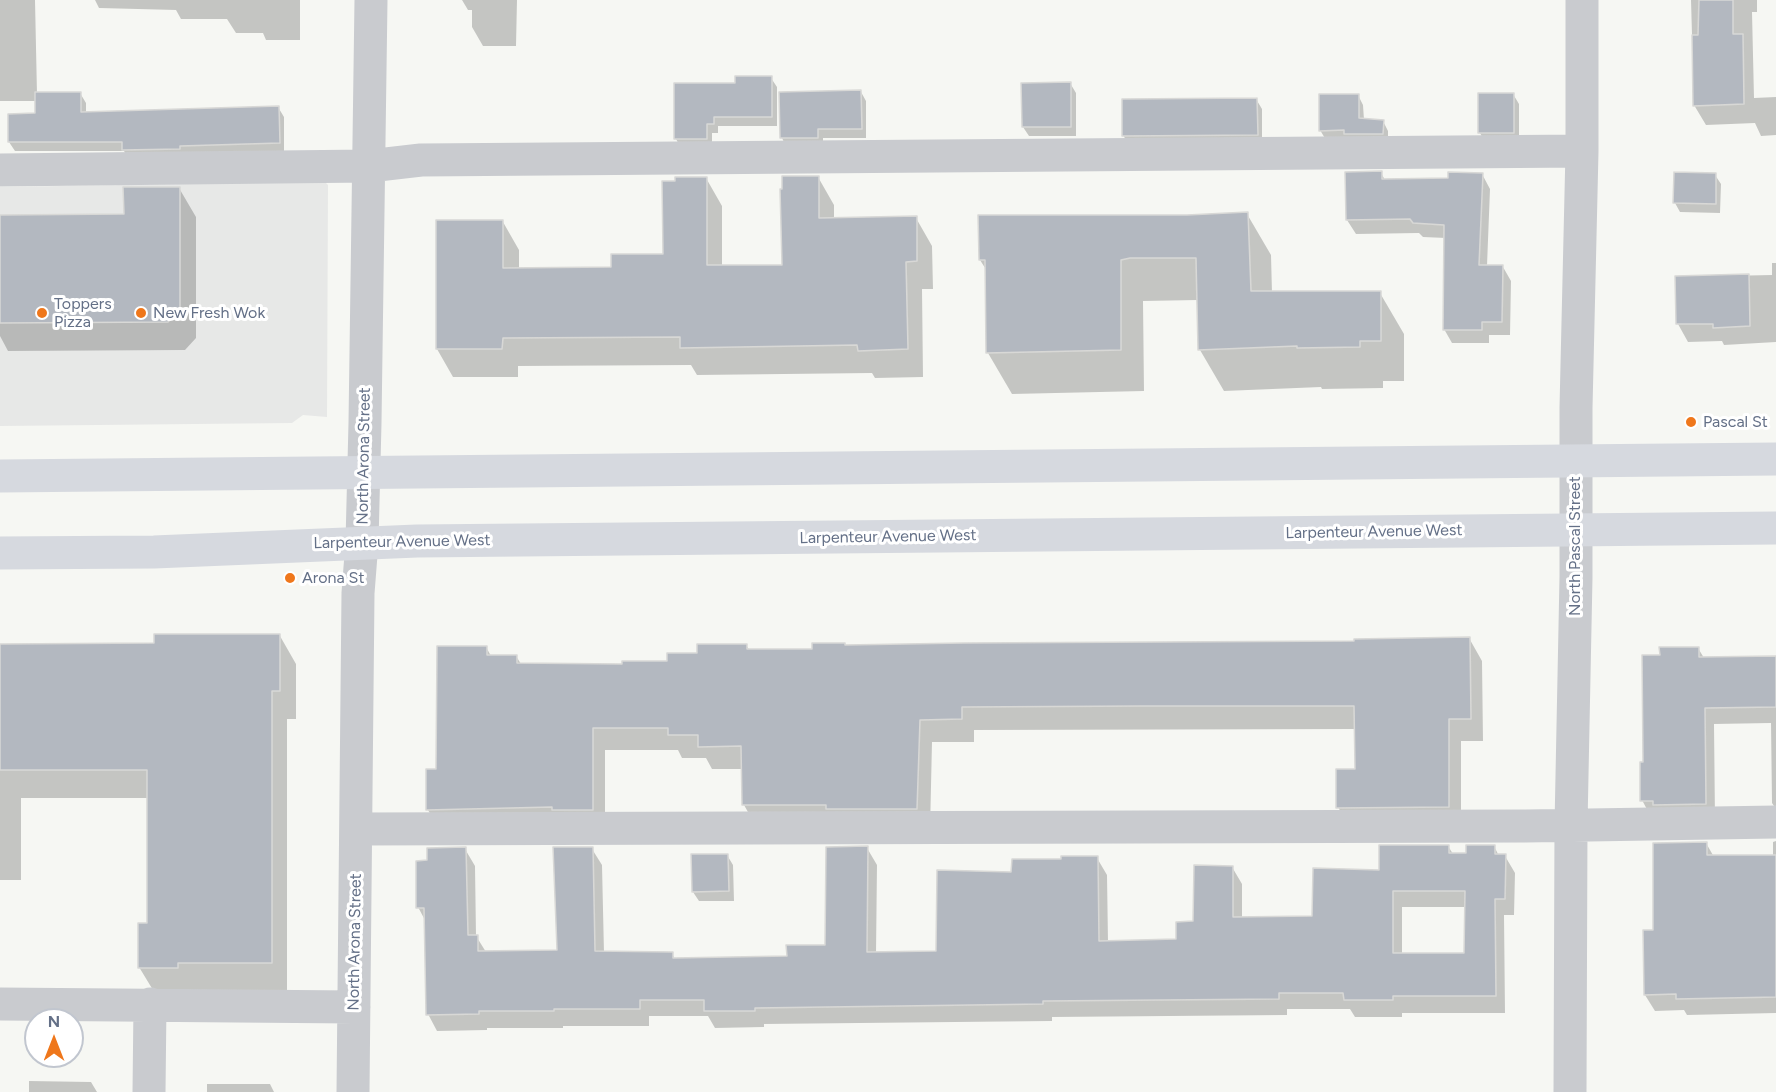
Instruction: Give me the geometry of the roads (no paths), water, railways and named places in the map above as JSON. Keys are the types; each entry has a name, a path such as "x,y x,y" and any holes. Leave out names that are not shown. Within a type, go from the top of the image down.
{"main road":[{"path":"0,476 1776,459"},
{"name":"Larpenteur Avenue West","path":"0,553 154,552 362,542 1776,528"}],"street":[{"name":"North Arona Street","path":"353,1092 358,593 362,542 371,0"},
{"name":"North Pascal Street","path":"1570,1092 1571,825 1575,462 1582,152 1582,0"},
{"path":"0,170 369,166 421,160 1582,152"},
{"path":"357,829 1571,825 1776,822"},
{"path":"0,1005 354,1007"},
{"path":"149,1092 150,1005"}],"place":[{"name":"Toppers Pizza","path":"42,313"},
{"name":"New Fresh Wok","path":"141,313"},
{"name":"Pascal St","path":"1691,422"},
{"name":"Arona St","path":"290,578"}]}
